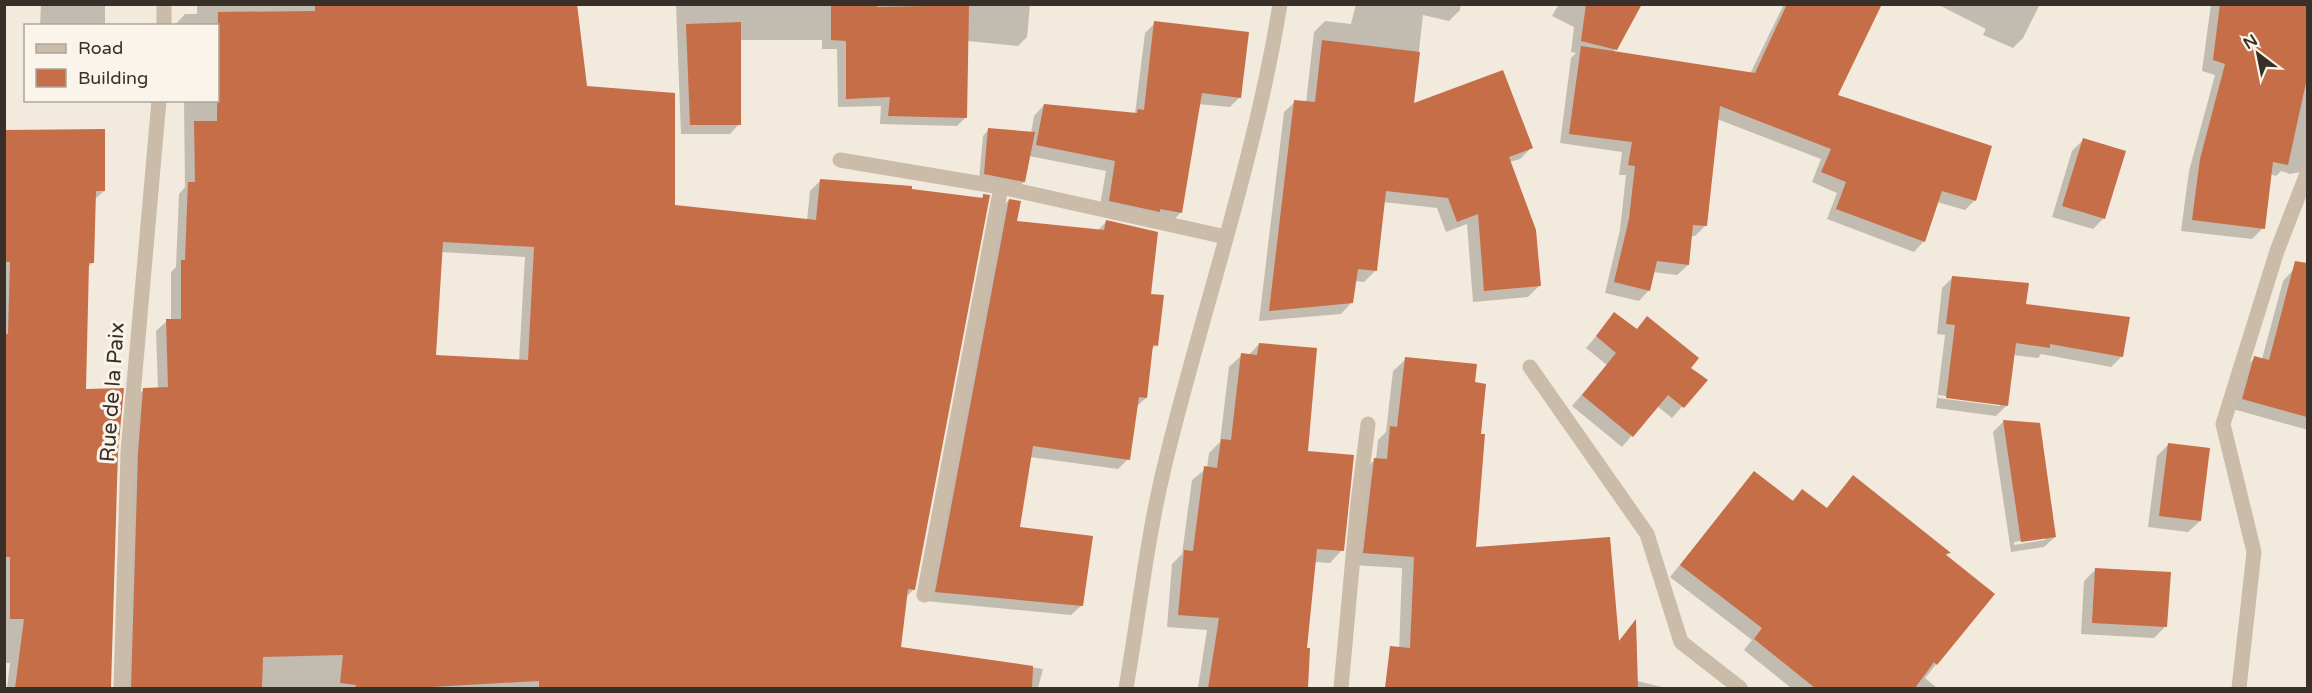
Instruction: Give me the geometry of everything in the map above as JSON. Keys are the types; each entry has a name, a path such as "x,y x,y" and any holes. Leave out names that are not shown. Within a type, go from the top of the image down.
{"street":[{"path":"164,24 165,4"},
{"path":"1126,688 1164,466 1226,237 1273,48 1280,4"},
{"name":"Rue de la Paix","path":"121,688 128,452 159,102"},
{"path":"840,160 1001,186 1226,237"},
{"path":"2239,688 2254,552 2223,424 2277,251 2307,171"},
{"path":"924,595 1001,186"},
{"path":"1530,367 1647,534 1681,642 1740,688"},
{"path":"1341,688 1358,502 1368,424"}],"building":[{"path":"315,4 577,4 587,86 675,93 675,205 816,220 820,179 912,186 912,189 983,198 983,194 990,195 915,590 908,589 901,647 1033,666 1032,688 539,688 539,681 414,688 355,688 356,685 340,683 343,655 263,657 262,688 131,688 138,453 143,388 168,387 166,319 181,319 181,260 185,260 188,182 195,182 194,121 217,121 217,102 219,102 218,12 315,11","holes":["443,242 534,247 528,360 436,355"]},
{"path":"831,4 877,4 877,7 969,5 967,118 888,116 890,97 846,99 846,41 831,40"},
{"path":"1586,4 1642,4 1617,50 1581,41"},
{"path":"1787,4 1882,4 1838,95 1992,146 1976,201 1942,191 1925,242 1836,209 1846,182 1821,172 1831,149 1720,106 1707,226 1693,225 1689,265 1657,261 1650,291 1614,282 1629,219 1635,166 1628,165 1632,142 1569,134 1581,46 1755,73"},
{"path":"2220,4 2307,4 2307,78 2288,165 2273,162 2265,229 2192,220 2200,159 2225,64 2213,60"},
{"path":"1154,21 1249,32 1241,98 1202,93 1182,213 1160,209 1160,212 1109,201 1115,161 1036,145 1044,104 1137,113 1138,109 1144,110"},
{"path":"741,22 741,125 690,125 686,24"},
{"path":"1322,40 1420,52 1414,103 1503,70 1533,148 1509,157 1536,230 1541,286 1484,291 1478,214 1457,222 1448,198 1386,191 1377,271 1358,269 1353,303 1269,311 1294,100 1315,102"},
{"path":"988,128 1035,132 1025,182 984,174"},
{"path":"105,129 105,191 96,191 94,263 89,263 86,389 124,388 118,452 111,688 15,688 24,619 10,619 10,557 4,557 4,334 8,334 10,262 4,262 4,130"},
{"path":"2083,138 2126,151 2105,219 2062,206"},
{"path":"1009,199 1021,201 1017,221 1104,230 1106,220 1158,232 1151,294 1164,295 1158,346 1153,345 1147,398 1139,397 1130,460 1033,446 1020,527 1093,536 1083,606 935,592"},
{"path":"2295,261 2307,263 2307,417 2242,399 2254,356 2269,360"},
{"path":"1952,276 2029,283 2026,304 2130,317 2123,357 2050,344 2050,348 2016,343 2008,406 1946,398 1955,325 1946,324"},
{"path":"1614,312 1637,329 1647,316 1699,358 1691,368 1708,380 1684,408 1668,395 1633,437 1582,395 1616,353 1596,336"},
{"path":"1259,343 1317,348 1308,451 1354,455 1344,551 1317,549 1307,648 1310,648 1308,688 1208,688 1219,618 1178,615 1184,550 1193,551 1204,466 1217,468 1221,439 1231,440 1241,353 1257,355"},
{"path":"1405,357 1477,364 1475,382 1486,384 1481,434 1485,434 1476,547 1610,537 1619,641 1636,619 1638,688 1385,688 1390,646 1410,648 1414,557 1363,553 1374,458 1387,459 1390,426 1397,427"},
{"path":"2003,420 2040,423 2056,537 2021,542"},
{"path":"2168,443 2210,448 2201,521 2159,516"},
{"path":"1754,471 1793,501 1802,489 1827,508 1853,475 1951,553 1945,554 1995,594 1937,665 1934,662 1915,688 1815,688 1754,639 1762,628 1680,565"},
{"path":"2095,568 2171,572 2167,627 2092,623"}]}
